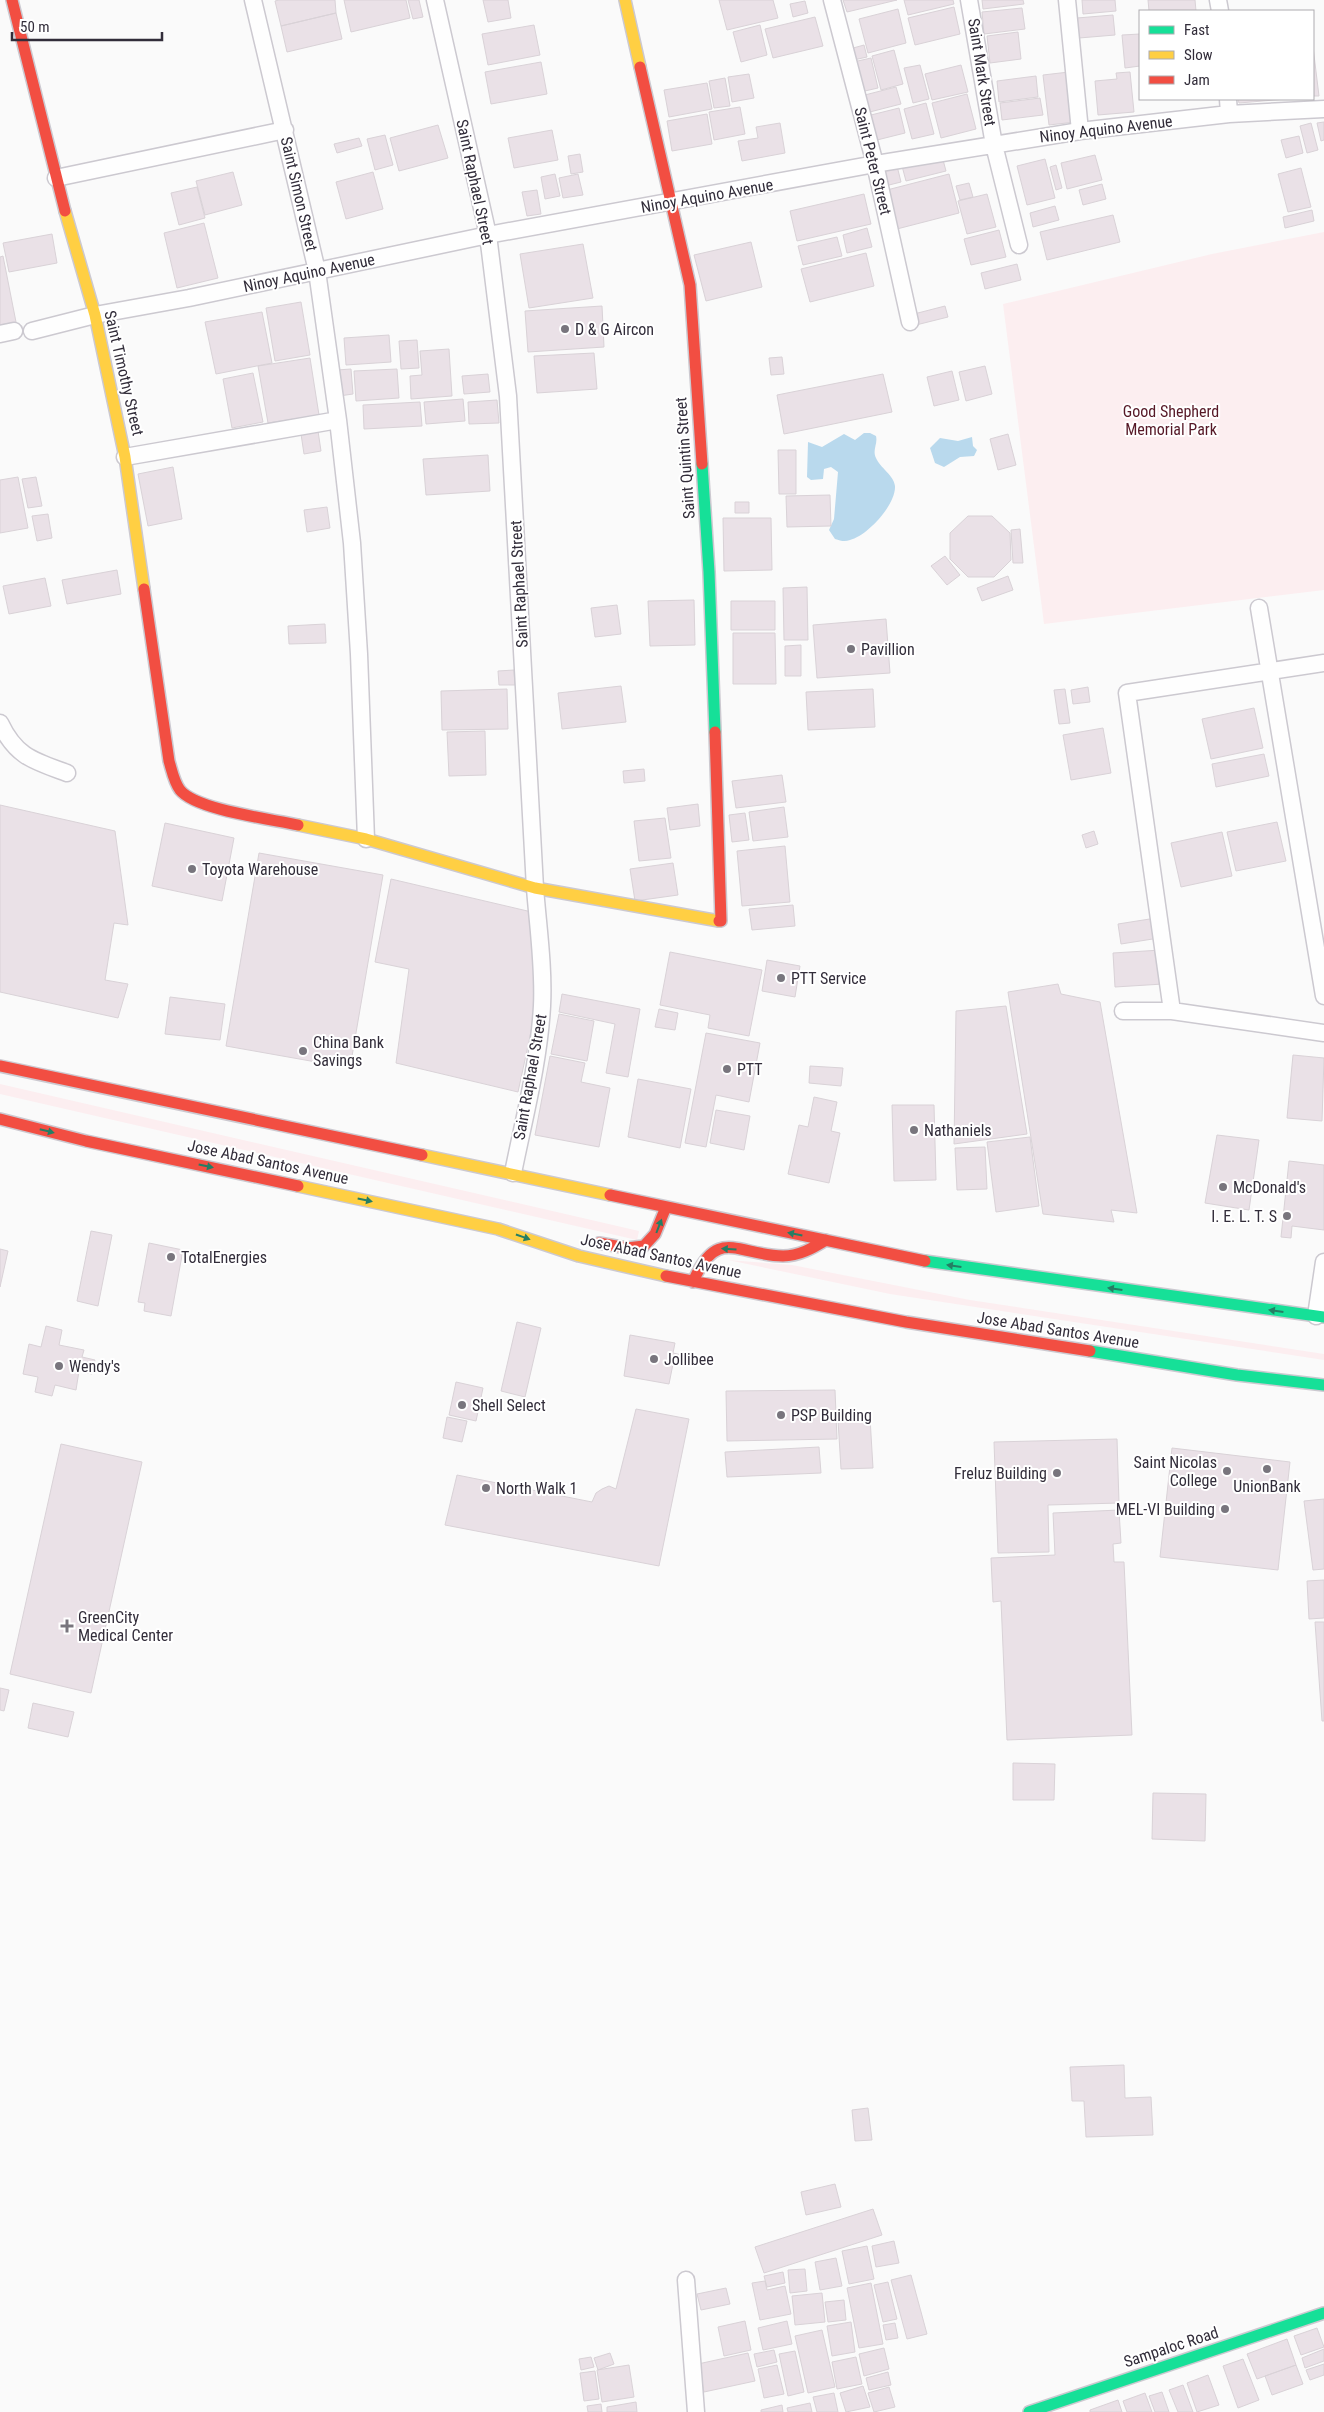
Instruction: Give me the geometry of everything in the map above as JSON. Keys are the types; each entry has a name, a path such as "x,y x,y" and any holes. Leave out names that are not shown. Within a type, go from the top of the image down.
{"main road":[{"name":"Saint Timothy Street","path":"12,0 56,178 95,315 125,457 169,761 175,784 189,799 208,806 366,840 535,888 721,921"},
{"name":"Saint Quintin Street","path":"625,0 690,285 709,572 721,921"},
{"path":"0,1066 513,1173 719,1220 939,1264 1320,1317"},
{"name":"Jose Abad Santos Avenue","path":"0,1119 86,1141 498,1229 579,1256 693,1282 915,1324 1228,1374 1324,1385"},
{"path":"579,1256 583,1246 589,1242 631,1250 643,1248 654,1238 666,1207"},
{"path":"693,1282 704,1257 715,1249 736,1249 784,1256 810,1249 826,1240"},
{"name":"Sampaloc Road","path":"1029,2412 1324,2314"}],"street":[{"name":"Saint Simon Street","path":"253,0 317,272 338,420 354,580 366,840"},
{"name":"Saint Raphael Street","path":"435,0 488,235 508,396 535,888 542,968 542,1006 535,1062 513,1173"},
{"name":"Saint Peter Street","path":"832,0 875,164 910,322"},
{"name":"Saint Mark Street","path":"969,0 994,145 1019,245"},
{"path":"1067,0 1080,131"},
{"name":"Ninoy Aquino Avenue","path":"32,331 95,315 317,272 488,235 875,164 1229,106 1324,109"},
{"path":"56,178 285,130"},
{"path":"125,457 338,420"},
{"path":"1259,608 1272,672 1324,996"},
{"path":"1172,1011 1127,693 1324,664"},
{"path":"0,722 16,750 32,760 67,773"},
{"path":"1123,1011 1172,1011 1324,1033"},
{"path":"1320,1317 1324,1262"},
{"path":"686,2280 696,2412"}],"green space":[{"name":"Good Shepherd Memorial Park","path":"1324,232 1324,590 1044,624 1003,304 1212,254"},
{"path":"0,1084 639,1231 637,1240 0,1094"},
{"path":"728,1260 792,1265 970,1300 1324,1354 1324,1360 890,1294"}],"water":[{"path":"864,433 876,436 875,455 878,462 894,482 894,494 886,510 872,526 857,537 848,541 841,541 835,539 829,530 834,519 838,472 831,467 824,469 823,479 811,480 807,477 808,442 822,447 844,434 855,440"},
{"path":"972,437 973,446 977,450 974,456 960,457 944,467 935,463 930,448 940,438 958,441"}],"building":[{"path":"335,0 336,13 281,26 275,1"},
{"path":"344,0 406,0 410,18 351,32"},
{"path":"408,0 419,0 423,17 413,19"},
{"path":"483,0 508,0 511,18 488,22"},
{"path":"719,0 773,0 778,18 727,30"},
{"path":"843,0 897,0 847,12"},
{"path":"904,0 953,0 954,4 908,15"},
{"path":"982,0 1023,0 1024,4 983,9"},
{"path":"1082,0 1115,0 1116,11 1083,14"},
{"path":"1148,0 1195,0 1196,10 1149,10"},
{"path":"805,1 808,13 793,17 790,4"},
{"path":"954,7 960,34 915,45 908,18"},
{"path":"1022,8 1025,29 984,34 982,12"},
{"path":"898,9 906,43 868,53 859,19"},
{"path":"336,13 342,39 287,52 281,26"},
{"path":"1113,15 1115,35 1079,38 1077,18"},
{"path":"815,17 823,46 773,58 765,29"},
{"path":"534,25 540,55 488,65 482,34"},
{"path":"760,25 767,55 741,62 733,32"},
{"path":"1018,32 1021,59 990,63 987,36"},
{"path":"1139,34 1139,66 1125,68 1122,35"},
{"path":"864,45 867,57 849,61 846,50"},
{"path":"894,50 903,84 881,90 872,56"},
{"path":"1314,55 1319,96 1314,96"},
{"path":"871,58 878,88 856,93 849,63"},
{"path":"541,62 547,94 491,104 485,72"},
{"path":"920,65 929,99 913,103 904,68"},
{"path":"961,65 968,92 932,100 925,74"},
{"path":"1069,72 1075,122 1049,125 1043,75"},
{"path":"1130,72 1134,112 1098,115 1095,81 1117,79 1116,73"},
{"path":"749,74 754,98 732,102 728,77"},
{"path":"1036,76 1038,97 999,102 997,81"},
{"path":"725,78 730,106 714,108 709,81"},
{"path":"707,83 712,109 669,117 664,90"},
{"path":"896,87 901,104 862,114 857,97"},
{"path":"967,94 976,129 941,138 932,103"},
{"path":"1040,98 1043,115 1002,120 1000,103"},
{"path":"1238,100 1274,100 1239,103"},
{"path":"926,103 934,134 912,139 904,109"},
{"path":"740,107 745,134 714,140 709,112"},
{"path":"899,108 905,133 869,142 863,117"},
{"path":"707,114 712,144 672,151 667,121"},
{"path":"1324,122 1324,140 1321,141 1317,123"},
{"path":"780,123 785,153 742,161 738,141 758,138 756,127"},
{"path":"1311,123 1318,150 1307,153 1300,126"},
{"path":"438,125 448,158 399,171 390,138"},
{"path":"552,130 558,160 514,168 508,138"},
{"path":"385,135 393,165 375,170 367,139"},
{"path":"1299,136 1303,153 1286,158 1281,140"},
{"path":"359,138 362,146 337,153 334,144"},
{"path":"580,154 583,172 571,174 568,156"},
{"path":"1095,155 1102,180 1067,189 1061,163"},
{"path":"942,156 946,171 906,181 902,166"},
{"path":"1045,159 1055,198 1027,205 1017,166"},
{"path":"1056,165 1062,188 1056,190 1050,167"},
{"path":"897,166 901,182 881,187 877,171"},
{"path":"1301,168 1311,207 1288,212 1278,174"},
{"path":"233,172 242,205 205,215 196,181"},
{"path":"373,172 383,209 346,219 336,182"},
{"path":"555,174 560,196 545,199 541,177"},
{"path":"578,174 583,195 563,198 559,178"},
{"path":"949,174 959,213 893,230 883,191"},
{"path":"969,183 973,197 960,200 956,186"},
{"path":"1102,184 1106,199 1083,205 1079,190"},
{"path":"197,187 205,218 179,225 171,193"},
{"path":"537,190 541,214 527,216 522,192"},
{"path":"864,194 871,224 797,241 790,211"},
{"path":"987,194 996,227 967,234 958,201"},
{"path":"1055,206 1059,220 1033,227 1030,213"},
{"path":"1312,210 1314,221 1285,228 1283,217"},
{"path":"1113,215 1120,242 1047,260 1040,232"},
{"path":"204,223 218,278 177,288 164,233"},
{"path":"867,228 872,247 847,253 843,235"},
{"path":"999,230 1006,257 971,265 964,239"},
{"path":"52,234 57,263 9,272 3,243"},
{"path":"837,237 842,256 803,265 798,246"},
{"path":"751,242 762,287 706,301 694,255"},
{"path":"583,244 593,298 529,308 520,254"},
{"path":"866,253 874,286 810,302 801,269"},
{"path":"3,256 16,322 0,325 0,257"},
{"path":"1017,264 1021,280 985,289 981,273"},
{"path":"301,302 310,355 275,361 266,308"},
{"name":"D & G Aircon","path":"602,306 604,347 528,352 525,311"},
{"path":"945,306 948,317 916,325 914,314"},
{"path":"262,312 272,363 216,374 205,322"},
{"path":"389,335 391,362 346,365 344,338"},
{"path":"417,340 419,368 401,369 399,341"},
{"path":"449,349 452,396 411,399 410,376 422,375 420,351"},
{"path":"594,353 597,389 537,393 534,356"},
{"path":"782,357 784,374 771,375 769,358"},
{"path":"310,358 319,415 268,423 258,366"},
{"path":"985,366 992,394 966,401 959,372"},
{"path":"351,369 353,394 339,396 337,370"},
{"path":"397,369 399,398 356,401 354,371"},
{"path":"952,371 959,400 934,406 927,377"},
{"path":"253,373 263,422 232,428 223,379"},
{"path":"488,374 490,392 464,394 462,376"},
{"path":"883,374 892,412 784,434 777,395"},
{"path":"463,399 465,421 426,424 424,402"},
{"path":"497,400 499,423 469,424 468,402"},
{"path":"420,402 422,426 364,429 363,405"},
{"path":"318,431 321,451 304,454 301,434"},
{"path":"1008,434 1016,465 998,470 990,439"},
{"path":"778,450 796,450 796,494 779,494"},
{"path":"488,455 490,491 426,495 423,459"},
{"path":"173,467 182,519 148,526 138,474"},
{"path":"18,477 28,528 0,533 0,480"},
{"path":"36,477 42,506 28,508 22,479"},
{"path":"830,495 831,526 787,527 786,496"},
{"path":"735,502 749,502 749,513 735,513"},
{"path":"327,507 330,528 307,532 304,510"},
{"path":"48,514 52,538 37,541 32,516"},
{"path":"968,516 992,516 1010,533 1011,560 994,577 968,577 950,559 950,533"},
{"path":"723,518 771,518 772,570 724,571"},
{"path":"1020,529 1023,563 1013,563 1011,530"},
{"path":"945,556 960,575 947,585 931,566"},
{"path":"117,570 121,594 67,604 62,580"},
{"path":"1008,576 1013,590 982,601 977,588"},
{"path":"45,578 51,606 9,614 3,586"},
{"path":"807,587 808,640 784,640 783,588"},
{"path":"694,600 695,645 650,646 648,601"},
{"path":"731,601 775,601 775,630 731,630"},
{"path":"617,605 621,634 595,637 591,608"},
{"name":"Pavillion","path":"886,619 890,673 817,678 813,625"},
{"path":"325,624 326,643 289,644 288,626"},
{"path":"733,633 775,633 776,684 733,684"},
{"path":"801,645 801,676 785,676 785,646"},
{"path":"514,670 515,685 499,685 498,671"},
{"path":"621,686 626,722 562,729 558,693"},
{"path":"1088,687 1090,702 1073,704 1071,690"},
{"path":"507,689 508,729 442,730 441,691"},
{"name":"Pavillion","path":"873,689 875,727 808,730 806,692"},
{"path":"1065,689 1070,723 1059,724 1054,690"},
{"path":"1254,708 1263,748 1211,759 1202,719"},
{"path":"1103,728 1111,773 1071,780 1063,735"},
{"path":"485,731 486,775 449,776 447,732"},
{"path":"1264,754 1269,776 1216,787 1212,764"},
{"path":"644,769 645,781 624,783 623,771"},
{"path":"782,775 786,802 736,808 732,781"},
{"path":"698,804 700,826 670,830 667,808"},
{"path":"0,805 115,831 128,925 114,923 105,980 128,984 118,1018 0,992"},
{"path":"784,807 788,837 753,841 749,812"},
{"path":"745,813 749,840 732,842 729,815"},
{"path":"665,818 671,858 639,861 634,821"},
{"path":"1277,822 1286,861 1236,871 1227,832"},
{"name":"Toyota Warehouse","path":"165,823 234,838 222,901 152,886"},
{"path":"1094,831 1098,844 1086,848 1082,835"},
{"path":"1222,832 1232,876 1181,887 1171,843"},
{"path":"785,846 790,902 742,906 737,851"},
{"path":"259,853 383,875 350,1068 226,1046"},
{"path":"673,863 678,895 635,901 630,869"},
{"path":"391,879 536,913 537,1004 518,1092 396,1063 409,969 375,962"},
{"path":"793,905 795,926 752,930 749,909"},
{"path":"1156,918 1159,938 1121,944 1118,924"},
{"path":"1161,950 1163,984 1115,987 1113,953"},
{"path":"670,952 762,970 749,1036 708,1028 710,1015 660,1005"},
{"name":"PTT Service","path":"767,960 800,966 795,997 762,991"},
{"path":"1058,984 1061,994 1100,1002 1137,1213 1111,1210 1114,1222 1043,1214 1008,992"},
{"path":"562,994 640,1009 628,1077 606,1073 615,1024 559,1012"},
{"path":"170,997 225,1004 220,1040 165,1034"},
{"path":"1006,1006 1027,1134 954,1144 956,1011"},
{"path":"659,1009 678,1013 675,1030 655,1027"},
{"path":"559,1014 594,1021 587,1061 551,1054"},
{"name":"PTT","path":"706,1033 760,1043 749,1102 716,1095 706,1147 685,1143"},
{"path":"1293,1055 1324,1058 1322,1121 1287,1118"},
{"path":"550,1056 585,1063 581,1082 610,1088 599,1147 535,1135"},
{"path":"810,1066 843,1068 841,1086 809,1083"},
{"path":"638,1079 691,1089 680,1148 628,1137"},
{"path":"814,1097 837,1102 831,1131 840,1133 829,1183 788,1174 799,1125 808,1127"},
{"name":"Nathaniels","path":"892,1105 934,1105 936,1180 894,1181"},
{"path":"716,1110 750,1116 744,1150 710,1143"},
{"path":"1217,1135 1259,1140 1249,1210 1205,1203"},
{"path":"1030,1137 1039,1206 996,1212 987,1142"},
{"path":"985,1147 987,1189 957,1190 955,1148"},
{"path":"1289,1161 1324,1165 1324,1230 1292,1226 1291,1238 1281,1237"},
{"path":"91,1231 112,1235 98,1306 77,1301"},
{"path":"149,1243 183,1250 171,1316 144,1311 145,1303 138,1302"},
{"path":"0,1249 8,1251 0,1287"},
{"path":"517,1322 541,1328 525,1397 501,1391"},
{"name":"Wendy's","path":"46,1326 62,1330 59,1345 84,1350 82,1357 95,1360 92,1374 79,1371 76,1390 55,1385 52,1396 35,1392 38,1377 23,1374 29,1344 41,1347"},
{"name":"Jollibee","path":"630,1335 675,1343 673,1353 682,1355 681,1365 673,1364 669,1384 624,1376"},
{"path":"456,1382 483,1388 476,1421 449,1415"},
{"name":"PSP Building","path":"835,1390 837,1439 727,1441 726,1391"},
{"name":"North Walk 1","path":"636,1409 689,1419 659,1566 445,1525 457,1475 592,1502 596,1493 602,1489 609,1486 616,1489"},
{"path":"447,1417 467,1421 462,1442 443,1438"},
{"path":"870,1418 873,1468 841,1469 838,1420"},
{"name":"Freluz Building","path":"1117,1439 1119,1503 1048,1505 1049,1552 998,1553 994,1442"},
{"path":"61,1444 142,1462 91,1693 10,1674"},
{"path":"819,1447 821,1473 727,1477 725,1452"},
{"name":"MEL-VI Building","path":"1172,1448 1290,1462 1278,1570 1160,1557"},
{"path":"1324,1499 1324,1569 1313,1570 1304,1501"},
{"path":"1119,1510 1121,1543 1113,1544 1114,1562 1124,1562 1132,1735 1007,1740 1001,1601 993,1602 991,1558 1055,1555 1053,1513"},
{"path":"1324,1580 1324,1618 1309,1619 1307,1581"},
{"path":"1315,1622 1324,1622 1324,1721 1322,1721"},
{"path":"0,1688 9,1690 4,1711 0,1710"},
{"path":"33,1703 74,1712 68,1737 28,1728"},
{"path":"1013,1763 1055,1764 1054,1800 1013,1800"},
{"path":"1153,1793 1206,1794 1205,1841 1152,1839"},
{"path":"1124,2065 1125,2098 1151,2097 1153,2135 1086,2137 1084,2101 1072,2101 1070,2067"},
{"path":"868,2108 872,2140 855,2141 852,2110"},
{"path":"835,2184 841,2207 806,2215 801,2192"},
{"path":"873,2209 882,2235 764,2273 755,2247"},
{"path":"894,2241 899,2263 876,2267 872,2246"},
{"path":"867,2246 874,2279 849,2284 842,2251"},
{"path":"836,2258 842,2286 820,2290 815,2262"},
{"path":"805,2269 807,2291 790,2293 788,2270"},
{"path":"783,2272 785,2283 767,2287 764,2276"},
{"path":"911,2275 927,2334 907,2339 891,2280"},
{"path":"765,2281 767,2290 785,2286 791,2314 760,2320 752,2283"},
{"path":"888,2282 897,2319 883,2322 874,2285"},
{"path":"871,2283 883,2344 859,2348 847,2288"},
{"path":"726,2288 730,2304 701,2310 697,2294"},
{"path":"822,2293 825,2322 795,2325 792,2296"},
{"path":"844,2300 846,2320 828,2322 825,2302"},
{"path":"745,2321 751,2350 724,2356 718,2327"},
{"path":"787,2321 792,2344 763,2350 758,2328"},
{"path":"851,2322 855,2352 832,2356 827,2326"},
{"path":"895,2323 898,2338 886,2340 883,2325"},
{"path":"1317,2328 1324,2347 1301,2355 1294,2336"},
{"path":"822,2330 835,2387 808,2393 795,2336"},
{"path":"1287,2339 1296,2365 1257,2379 1247,2354"},
{"path":"884,2348 889,2369 864,2376 859,2354"},
{"path":"1324,2349 1324,2361 1305,2368 1302,2358"},
{"path":"774,2350 777,2362 757,2367 754,2354"},
{"path":"795,2351 804,2392 788,2396 779,2354"},
{"path":"610,2353 614,2364 598,2370 594,2358"},
{"path":"748,2353 755,2381 704,2392 698,2364"},
{"path":"591,2357 594,2367 581,2370 579,2359"},
{"path":"856,2357 862,2384 837,2389 832,2362"},
{"path":"1243,2359 1259,2400 1238,2408 1223,2366"},
{"path":"1324,2364 1324,2375 1310,2380 1306,2370"},
{"path":"629,2365 634,2397 602,2402 597,2370"},
{"path":"777,2365 784,2394 764,2398 758,2369"},
{"path":"1296,2365 1303,2384 1272,2395 1265,2376"},
{"path":"595,2371 599,2399 584,2401 580,2373"},
{"path":"888,2372 891,2385 869,2390 866,2378"},
{"path":"1208,2375 1219,2405 1197,2412 1187,2383"},
{"path":"1183,2385 1193,2412 1178,2412 1169,2390"},
{"path":"863,2386 870,2407 846,2412 840,2393"},
{"path":"889,2387 895,2407 874,2412 868,2393"},
{"path":"1162,2392 1169,2412 1155,2412 1149,2396"},
{"path":"834,2393 838,2412 817,2412 813,2397"},
{"path":"1145,2393 1152,2412 1127,2412 1123,2401"},
{"path":"1118,2400 1122,2412 1090,2412 1090,2410"},
{"path":"636,2402 637,2412 607,2412 607,2407"},
{"path":"810,2403 812,2412 788,2412 787,2408"},
{"path":"601,2404 602,2412 588,2412 587,2406"},
{"path":"782,2405 783,2412 761,2412 761,2410"}],"traffic: fast":[{"path":"702,464 709,572 715,732"},
{"path":"925,1261 1324,1317"},
{"path":"1090,1351 1237,1375 1324,1385"},
{"path":"1029,2412 1324,2313"}],"traffic: slow":[{"path":"625,0 640,67"},
{"path":"65,211 95,315 125,457 144,589"},
{"path":"298,825 366,839 535,888 719,921"},
{"path":"422,1155 610,1195"},
{"path":"298,1186 498,1229 579,1256 666,1276"}],"traffic: jam":[{"path":"12,0 65,211"},
{"path":"640,67 690,285 702,464"},
{"path":"144,589 169,761 178,787 189,797 201,803 235,813 298,825"},
{"path":"715,732 721,921 719,921"},
{"path":"0,1066 422,1155"},
{"path":"0,1119 86,1141 298,1186"},
{"path":"610,1195 925,1261"},
{"path":"599,1243 627,1248 644,1246 655,1234 666,1207"},
{"path":"693,1282 702,1265 711,1254 720,1249 741,1249 767,1255 789,1256 806,1251 826,1240"},
{"path":"666,1276 906,1322 1090,1351"}],"place":[{"name":"D & G Aircon","path":"565,329"},
{"name":"Pavillion","path":"851,649"},
{"name":"Toyota Warehouse","path":"192,869"},
{"name":"PTT Service","path":"781,978"},
{"name":"China Bank Savings","path":"303,1051"},
{"name":"PTT","path":"727,1069"},
{"name":"Nathaniels","path":"914,1130"},
{"name":"McDonald's","path":"1223,1187"},
{"name":"I. E. L. T. S","path":"1287,1216"},
{"name":"TotalEnergies","path":"171,1257"},
{"name":"Jollibee","path":"654,1359"},
{"name":"Wendy's","path":"59,1366"},
{"name":"Shell Select","path":"462,1405"},
{"name":"PSP Building","path":"781,1415"},
{"name":"UnionBank","path":"1267,1469"},
{"name":"Saint Nicolas College","path":"1227,1471"},
{"name":"Freluz Building","path":"1057,1473"},
{"name":"North Walk 1","path":"486,1488"},
{"name":"MEL-VI Building","path":"1225,1509"},
{"name":"GreenCity Medical Center","path":"67,1626"}]}
